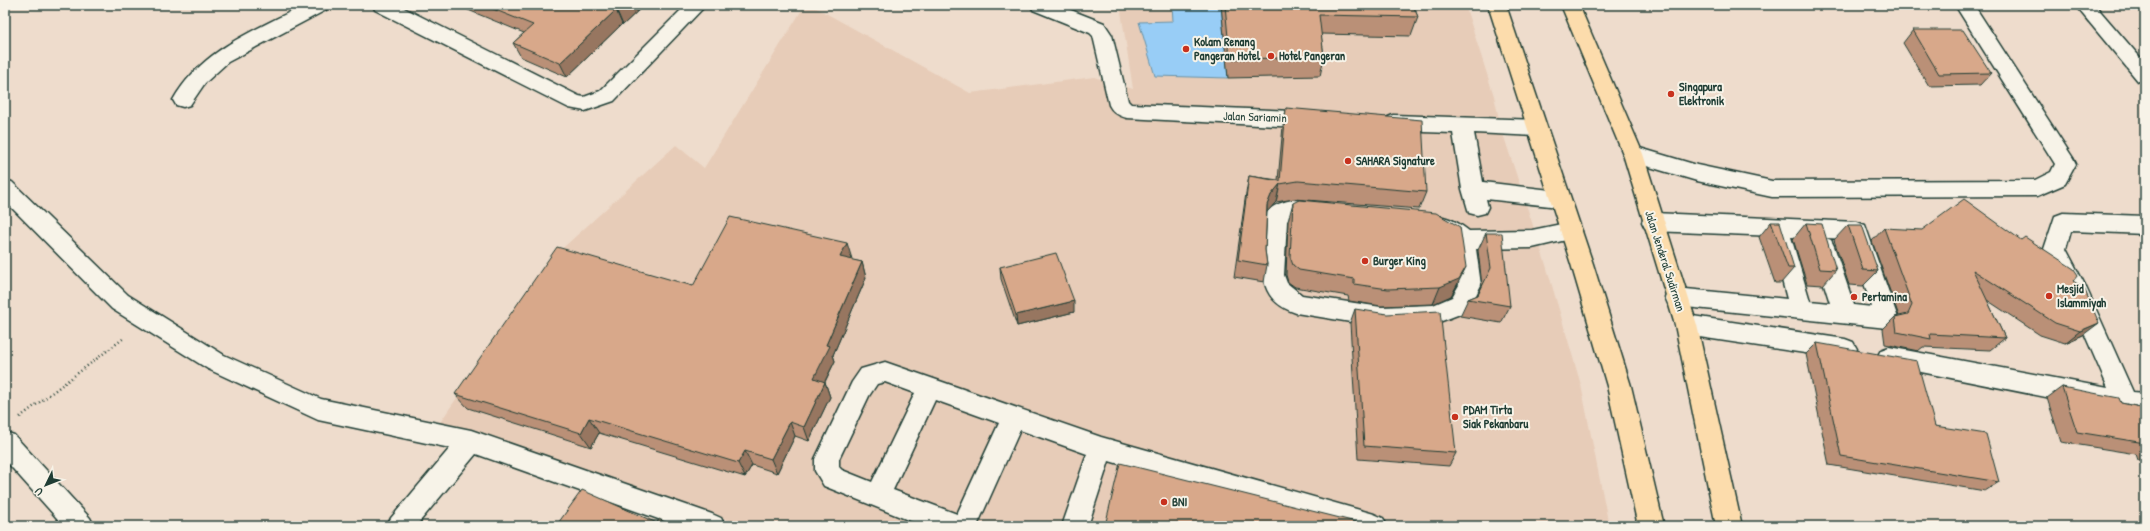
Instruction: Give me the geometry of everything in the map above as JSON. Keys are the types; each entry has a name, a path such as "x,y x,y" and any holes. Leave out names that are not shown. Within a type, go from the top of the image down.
{"main road":[{"path":"1497,5 1528,96 1536,128 1571,231 1619,386 1651,526"},
{"name":"Jalan Jenderal Sudirman","path":"1570,5 1633,154 1644,196 1686,325 1698,375 1729,526"}],"street":[{"path":"183,100 198,78 221,57 320,5"},
{"path":"382,5 576,103 585,104 607,96 697,5"},
{"name":"Jalan Sariamin","path":"1040,5 1097,28 1102,35 1119,105 1127,112 1336,120"},
{"path":"1633,154 1697,173 1772,189 2037,188 2058,178 2066,164 1964,5"},
{"path":"2084,5 2145,76"},
{"path":"1375,122 1536,128"},
{"path":"1462,125 1475,198 1559,199"},
{"path":"5,188 120,302 216,362 318,409 471,441 712,526"},
{"path":"1340,212 1294,208 1284,209 1276,217 1274,275 1278,289 1296,304 1381,317 1434,314 1460,304 1470,285 1464,240 1455,232 1432,221 1417,220"},
{"path":"1653,222 1857,231 1887,318 1676,297"},
{"path":"2135,403 2055,249 2063,222 2145,225"},
{"path":"1778,228 1802,309"},
{"path":"1818,229 1844,314"},
{"path":"1464,240 1532,239 1571,231"},
{"path":"1686,325 1867,353 2135,403"},
{"path":"958,526 922,520 878,496 833,478 827,471 827,459 860,389 869,376 884,372 1102,448 1374,526"},
{"path":"878,496 930,388"},
{"path":"964,526 1014,417"},
{"path":"400,526 471,441"},
{"path":"5,443 81,526"},
{"path":"1076,526 1102,448"}],"path":[{"path":"18,419 148,320"}],"shaded area":[{"path":"805,5 811,5 970,93 1094,77 1133,89 1120,5 1465,5 1494,96 1501,128 1546,265 1581,385 1609,526 746,526 439,424 554,256 676,145 704,168"}],"water":[{"name":"Kolam Renang Pangeran Hotel","path":"1172,5 1221,5 1228,78 1155,76 1139,22 1173,21"}],"building":[{"path":"483,5 623,5 560,63 513,43 533,25"},
{"name":"Hotel Pangeran","path":"1225,5 1413,5 1418,17 1319,15 1324,57 1230,59"},
{"path":"1913,30 1963,30 1991,73 1939,74"},
{"path":"1286,108 1422,120 1426,192 1298,181 1280,184 1271,195 1267,205 1265,250 1267,265 1238,260 1249,176 1280,181"},
{"path":"1964,199 2021,240 2025,237 2074,269 2078,275 2073,281 2084,288 2099,323 2080,331 2055,323 1973,270 2005,338 1930,334 1931,339 1897,332 1895,317 1908,314 1912,305 1884,228 1922,230"},
{"path":"1299,200 1436,213 1460,227 1466,267 1459,279 1440,287 1388,289 1354,284 1354,279 1299,270 1293,265 1290,257 1293,203"},
{"path":"730,217 847,243 840,257 862,262 826,345 830,346 814,378 825,382 804,427 790,422 771,459 745,451 738,463 589,418 581,433 455,394 557,247 693,286"},
{"path":"1771,222 1780,222 1794,268 1788,268"},
{"path":"1806,223 1822,224 1836,270 1820,269"},
{"path":"1848,225 1862,225 1878,271 1863,270"},
{"path":"1486,233 1502,233 1510,306 1468,299 1478,295 1491,268"},
{"path":"1056,253 1074,301 1016,315 1000,267"},
{"path":"1355,309 1387,314 1440,311 1456,453 1364,446"},
{"path":"1817,343 1917,361 1935,426 1986,434 1999,482 1841,456"},
{"path":"2062,387 2119,398 2121,403 2145,408 2145,443 2077,432"},
{"path":"1120,463 1372,526 1105,526"},
{"path":"582,490 657,523 659,519 673,526 556,526"}],"place":[{"name":"Kolam Renang Pangeran Hotel","path":"1186,49"},
{"name":"Hotel Pangeran","path":"1271,56"},
{"name":"Singapura Elektronik","path":"1671,94"},
{"name":"SAHARA Signature","path":"1348,161"},
{"name":"Burger King","path":"1365,261"},
{"name":"Mesjid Islammiyah","path":"2049,296"},
{"name":"Pertamina","path":"1854,297"},
{"name":"PDAM Tirta Siak Pekanbaru","path":"1455,417"},
{"name":"BNI","path":"1164,502"}]}
